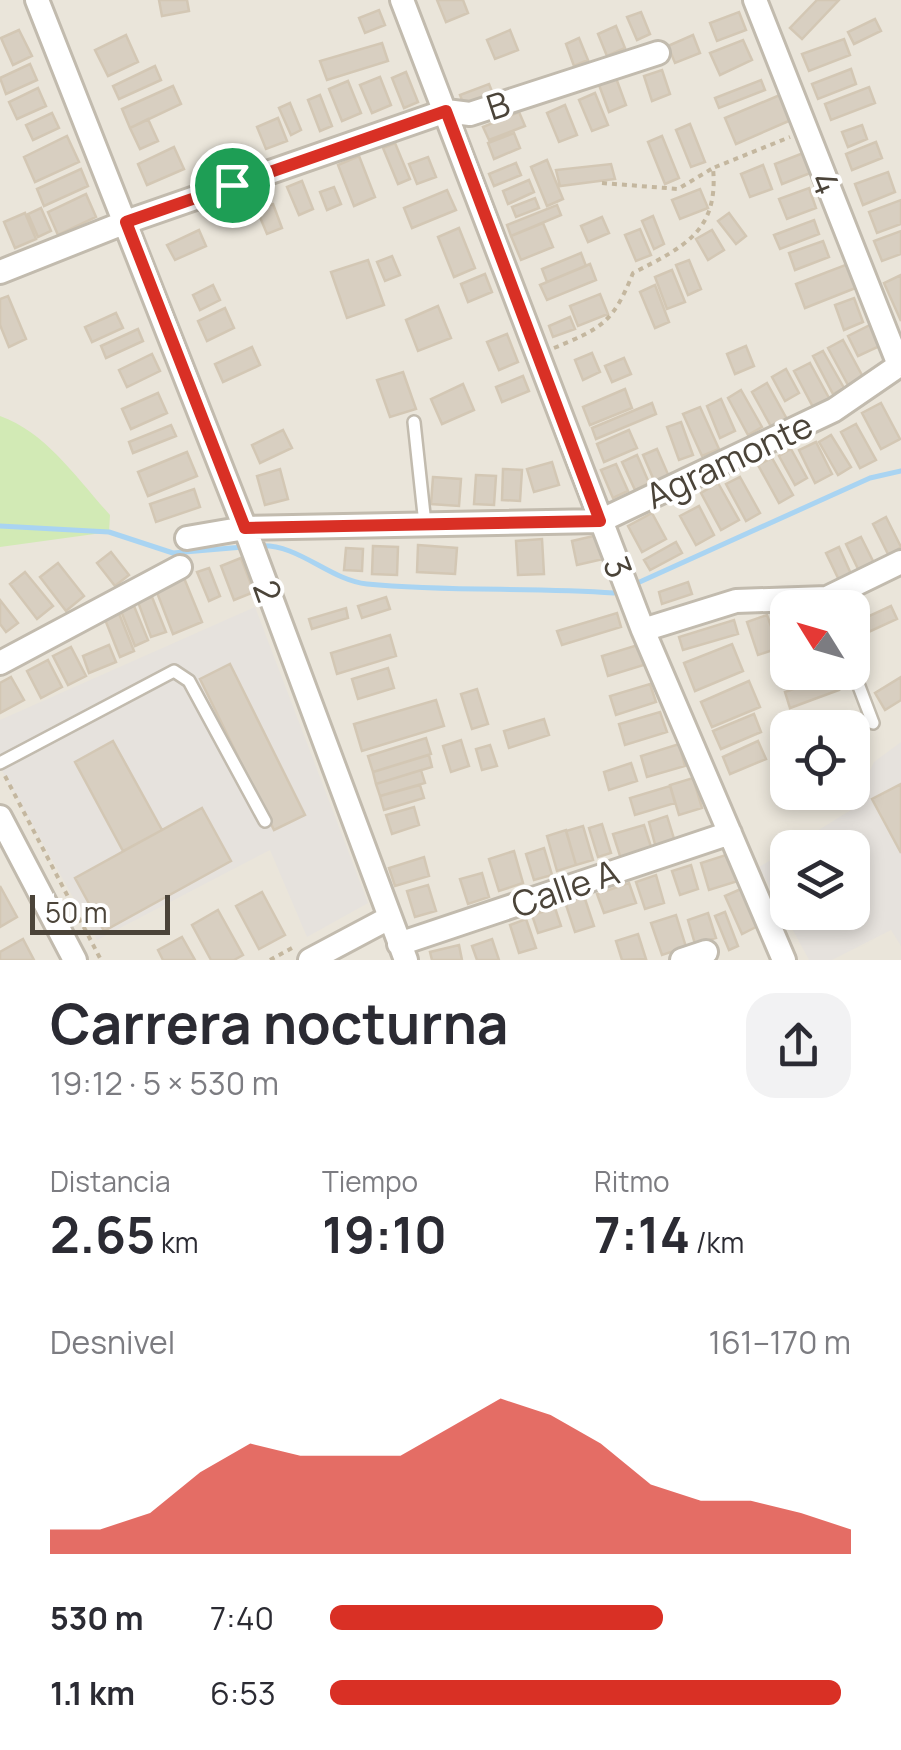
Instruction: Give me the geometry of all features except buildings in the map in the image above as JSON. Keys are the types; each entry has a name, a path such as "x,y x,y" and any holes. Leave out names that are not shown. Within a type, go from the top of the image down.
{"street":[{"name":"2","path":"37,0 245,528 402,952"},
{"name":"3","path":"402,0 643,630 784,960"},
{"name":"4","path":"755,0 900,364"},
{"name":"B","path":"0,272 126,222 446,111 470,114 658,53"},
{"name":"Agramonte","path":"187,538 245,528 600,521 834,410 900,364"},
{"path":"851,590 901,562"},
{"path":"0,663 180,567"},
{"path":"643,630 736,602 770,602"},
{"path":"0,817 76,960"},
{"name":"Calle A","path":"402,952 730,833"},
{"path":"310,960 389,918"},
{"path":"682,960 706,952"}],"lane":[{"path":"414,422 425,524"},
{"path":"0,766 174,672 189,681 264,821"},
{"path":"860,690 873,723"}],"path":[{"path":"602,182 678,189 713,168 806,130"},
{"path":"535,356 592,332 616,316 633,274 667,256 710,220 716,194 713,168"},
{"path":"0,766 102,960"}],"shaded area":[{"path":"0,0 901,0 901,960 0,960"},
{"path":"255,607 368,903 307,937 270,850 97,940 0,767 0,720"},
{"path":"901,742 901,946 891,930 832,960 809,960 793,930 870,930 870,830 819,830 851,810 870,810 870,770 874,762"},
{"path":"770,860 770,887 759,867"}],"green space":[{"path":"0,416 32,433 60,458 110,515 109,532 0,547"}],"waterway":[{"path":"633,585 870,478 901,471"},
{"path":"0,526 109,532 173,553 243,547"},
{"path":"259,546 287,550 340,576 367,584 614,593 623,590"}],"route":[{"path":"446,111 600,521 245,528 126,222 232,185 446,111"}]}
